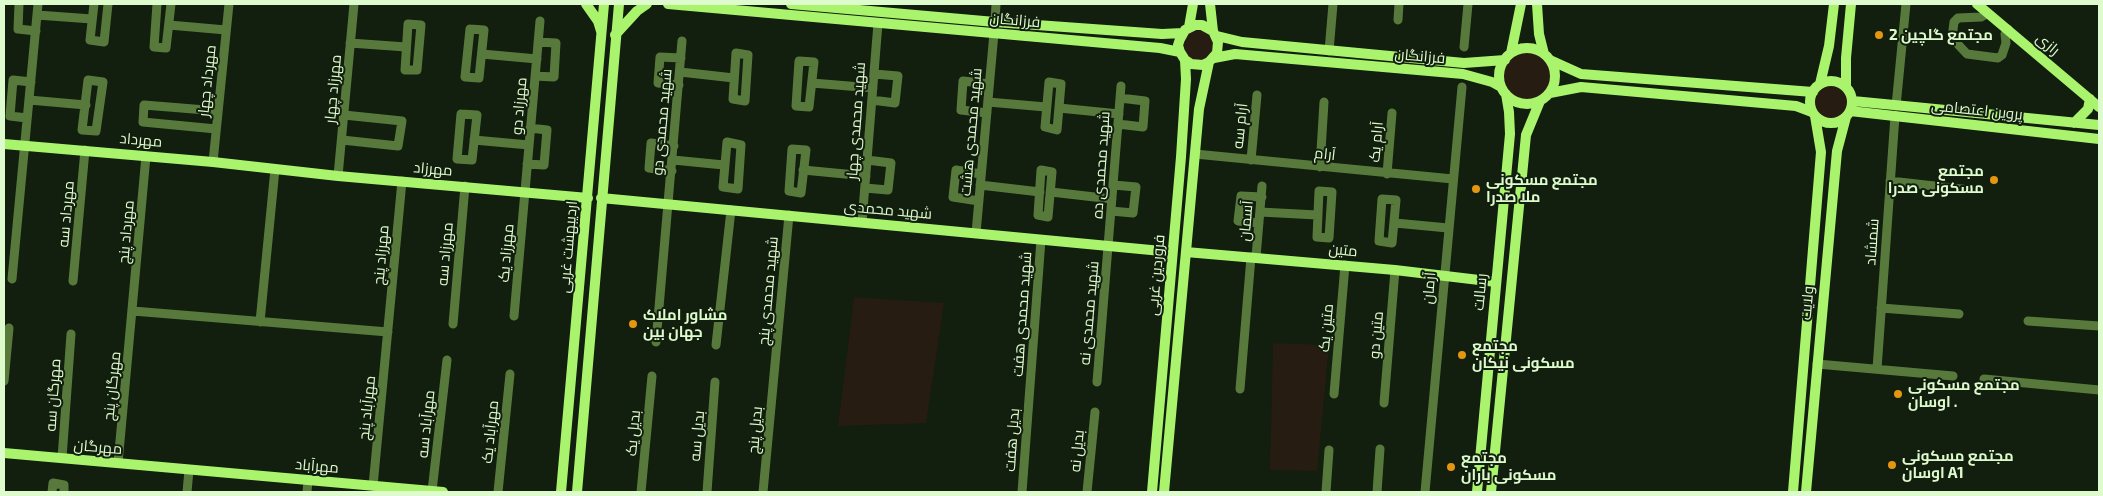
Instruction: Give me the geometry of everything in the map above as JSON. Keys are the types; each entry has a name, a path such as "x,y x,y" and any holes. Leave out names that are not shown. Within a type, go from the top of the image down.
{"street":[{"path":"19,4 18,29 36,30"},
{"path":"12,279 38,4"},
{"path":"94,4 90,40 104,42 108,4"},
{"path":"158,4 154,47 166,48 170,4"},
{"name":"مهرداد چهار","path":"213,162 229,4"},
{"name":"مهرزاد چهار","path":"338,176 354,4"},
{"path":"586,4 598,21 602,32"},
{"name":"اردیبهشت غربی","path":"561,492 604,4"},
{"name":"اردیبهشت غربی","path":"577,492 619,4"},
{"path":"615,35 632,16 647,4"},
{"name":"فرزانگان","path":"668,4 1169,49 1182,56"},
{"name":"فرزانگان","path":"791,4 876,8 995,22 1162,34 1186,30"},
{"path":"995,22 996,4"},
{"path":"1193,4 1186,30 1178,45 1182,56 1197,65 1212,60 1219,48 1210,4"},
{"path":"1329,51 1333,4"},
{"path":"1398,20 1399,4"},
{"path":"1464,46 1468,4"},
{"path":"1521,4 1508,57 1501,68 1499,78 1504,91 1520,103 1528,104 1540,101 1550,93 1554,86 1555,74 1547,57 1540,34 1537,4"},
{"path":"1814,114 1810,102 1830,46 1834,4"},
{"path":"1550,93 1581,87 1796,106 1814,114 1822,121 1839,122 1850,110 1846,87 1846,58 1851,4"},
{"name":"شمشاد","path":"1877,369 1890,181 1906,4"},
{"name":"رازی","path":"1977,4 2099,107"},
{"path":"1988,13 1981,17 1958,18 1954,22 1952,38 1967,54 1998,58 2002,55 2006,43 2005,34 2008,30"},
{"path":"37,15 92,19"},
{"name":"مهرزاد دو","path":"525,194 540,21"},
{"name":"شهید محمدی چهار","path":"862,222 878,22"},
{"path":"408,24 421,25 417,70 406,70 406,47 408,24"},
{"path":"169,25 226,30"},
{"path":"1186,30 1202,25 1215,34"},
{"path":"470,29 484,30 482,54 479,78 465,77 470,29"},
{"name":"شهید محمدی هشت","path":"976,233 994,33"},
{"name":"فرزانگان","path":"1215,34 1242,42 1464,63 1508,57"},
{"name":"شهید محمدی دو","path":"656,342 682,41"},
{"path":"535,76 554,77 556,43 538,42"},
{"path":"350,43 406,47"},
{"path":"1508,57 1528,48 1547,57 1563,68 1581,74 1816,88 1834,81 1846,87"},
{"path":"736,53 748,55 745,101 733,99 734,78 736,53"},
{"path":"482,54 537,59"},
{"name":"فرزانگان","path":"1212,60 1235,54 1463,74 1492,82 1504,91"},
{"name":"فروردین غربی","path":"1152,492 1181,157 1186,78 1182,56"},
{"path":"679,85 658,83 660,57 681,58"},
{"name":"فروردین غربی","path":"1164,492 1200,109 1212,60"},
{"path":"799,61 814,62 812,83 809,107 796,106 799,61"},
{"path":"680,72 734,78"},
{"path":"872,100 895,103 898,76 874,74"},
{"path":"27,118 10,116 13,80 31,82"},
{"path":"88,80 103,82 96,131 82,130 86,105 88,80"},
{"path":"987,112 961,110 963,81 989,84"},
{"path":"1050,82 1061,84 1056,130 1045,128 1046,107 1050,82"},
{"path":"812,83 872,88"},
{"name":"شهید محمدی ده","path":"1109,246 1121,86"},
{"name":"آرمان","path":"1425,492 1462,87"},
{"name":"رسالت","path":"1477,492 1510,134 1509,112 1504,91"},
{"name":"آرام سه","path":"1251,160 1257,95"},
{"path":"1118,124 1143,127 1145,101 1120,98"},
{"path":"2074,123 2088,109 2090,99"},
{"path":"29,100 86,105"},
{"name":"رسالت","path":"1491,492 1526,135 1540,101"},
{"path":"988,102 1046,107"},
{"path":"1320,167 1324,102"},
{"path":"216,129 142,122 144,105 218,111"},
{"path":"1059,108 1119,114"},
{"name":"پروین اعتصامی","path":"1850,110 1896,111 2094,125"},
{"name":"ولایت","path":"1806,492 1836,151 1850,110"},
{"name":"پروین اعتصامی","path":"1896,111 2099,139"},
{"name":"آرام یک","path":"1387,174 1392,113"},
{"path":"461,114 477,115 474,140 472,160 457,159 461,114"},
{"name":"ولایت","path":"1793,492 1821,152 1814,114"},
{"path":"342,140 398,146 402,121 344,115"},
{"path":"2086,138 2092,132 2094,125"},
{"path":"527,164 544,165 548,130 530,128"},
{"path":"474,140 529,145"},
{"path":"727,142 741,145 738,189 723,187 724,165 727,142"},
{"path":"672,171 648,168 651,143 674,146"},
{"name":"مهرداد","path":"4,144 275,169"},
{"path":"792,149 806,150 803,170 801,193 789,191 792,149"},
{"name":"مهرداد سه","path":"73,280 85,150"},
{"name":"آرام","path":"1195,154 1453,179"},
{"name":"مهرداد پنج","path":"133,311 146,156"},
{"path":"673,160 724,165"},
{"path":"865,188 888,190 890,163 867,160"},
{"path":"260,322 275,169"},
{"name":"مهرزاد","path":"275,169 465,186 525,194 588,198"},
{"path":"803,170 866,176"},
{"path":"979,201 953,198 956,170 981,174"},
{"path":"1042,170 1052,172 1048,217 1038,215 1040,192 1042,170"},
{"name":"مهرزاد پنج","path":"388,332 402,181"},
{"path":"1890,181 1970,190"},
{"path":"980,185 1040,192"},
{"path":"1112,211 1134,213 1136,187 1114,185"},
{"name":"مهرزاد سه","path":"453,324 465,186"},
{"name":"آسمان","path":"1240,389 1262,186"},
{"path":"1319,191 1332,192 1329,238 1317,237 1317,215 1319,191"},
{"path":"1051,192 1112,199"},
{"name":"مهرزاد یک","path":"514,316 525,194"},
{"path":"1259,223 1238,221 1241,196 1262,197"},
{"name":"شهید محمدی","path":"601,198 1172,252"},
{"path":"1382,199 1396,200 1395,223 1392,243 1379,241 1382,199"},
{"path":"716,345 731,210"},
{"path":"1260,212 1317,215"},
{"name":"شهید محمدی پنج","path":"774,370 789,216"},
{"path":"1395,223 1448,228"},
{"name":"شهید محمدی هفت","path":"1030,390 1041,240"},
{"name":"شهید محمدی نه","path":"1096,382 1109,246"},
{"name":"متین","path":"1186,252 1344,265 1496,282"},
{"name":"متین یک","path":"1334,394 1344,265"},
{"name":"متین دو","path":"1384,403 1395,270"},
{"path":"1881,308 1959,314"},
{"path":"133,311 388,332"},
{"name":"مهرگان پنج","path":"118,464 133,311"},
{"path":"2028,321 2099,326"},
{"path":"4,381 9,328"},
{"name":"مهرآباد پنج","path":"373,486 388,332"},
{"name":"مهرگان سه","path":"62,458 71,334"},
{"path":"574,350 589,350"},
{"name":"مهرآباد سه","path":"437,492 447,360"},
{"path":"1817,364 1954,376"},
{"name":"بدیل پنج","path":"764,492 774,370"},
{"name":"مهرآباد یک","path":"498,492 510,374"},
{"name":"بدیل یک","path":"642,492 652,376"},
{"path":"1984,379 2099,390"},
{"name":"بدیل سه","path":"707,492 715,382"},
{"name":"بدیل هفت","path":"1022,492 1030,390"},
{"name":"بدیل نه","path":"1087,492 1095,412"},
{"path":"1377,492 1380,449"},
{"path":"1326,492 1329,450"},
{"name":"مهرگان","path":"4,453 189,470"},
{"path":"186,492 189,470"},
{"name":"مهرآباد","path":"189,470 437,492"},
{"path":"307,492 308,480"},
{"path":"52,492 53,483 64,485 64,492"}],"shaded area":[{"path":"1199,30 1209,35 1214,45 1209,55 1199,60 1189,55 1184,45 1189,35"},
{"path":"1528,52 1537,54 1545,59 1550,67 1552,76 1550,85 1545,93 1537,98 1528,100 1519,98 1511,93 1506,85 1504,76 1506,67 1511,59 1519,54"},
{"path":"1831,86 1837,87 1842,91 1846,96 1846,108 1842,113 1837,117 1831,118 1825,117 1820,113 1816,108 1815,102 1816,96 1820,91 1825,87"},
{"path":"854,297 944,303 926,423 838,426"},
{"path":"1273,343 1329,345 1317,471 1270,470"}],"place":[{"name":"مجتمع گلچین 2","path":"1879,35"},
{"name":"مجتمع مسکونی صدرا","path":"1994,180"},
{"name":"مجتمع مسکونی ملا صدرا","path":"1476,189"},
{"name":"مشاور املاک جهان بین","path":"633,324"},
{"name":"مجتمع مسکونی نیکان","path":"1462,355"},
{"name":"مجتمع مسکونی اوسان .","path":"1898,394"},
{"name":"مجتمع مسکونی اوسان A1","path":"1892,465"},
{"name":"مجتمع مسکونی باران","path":"1451,467"}]}
